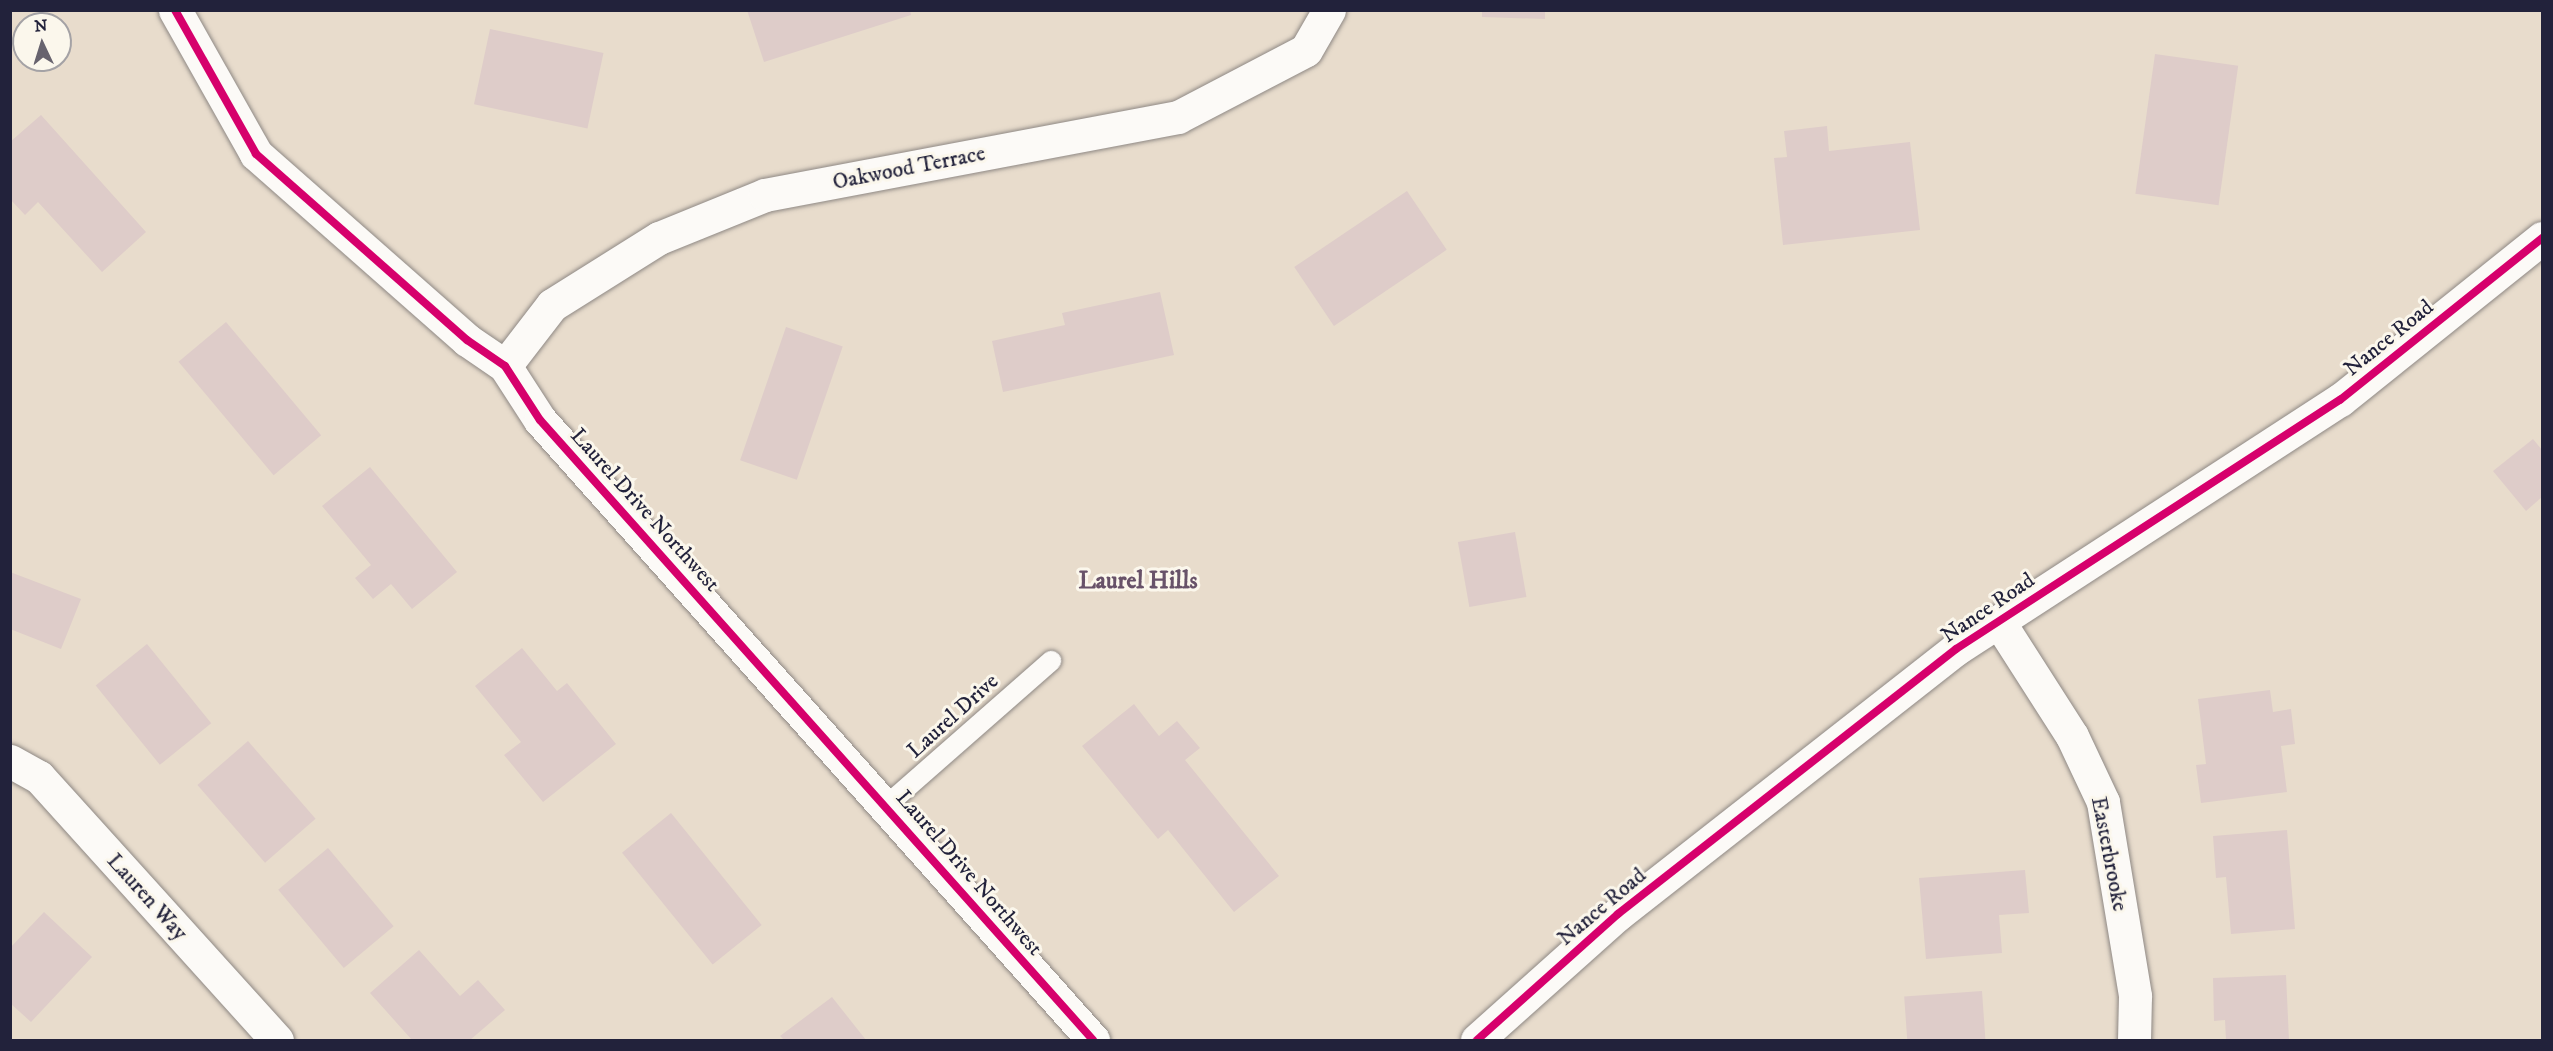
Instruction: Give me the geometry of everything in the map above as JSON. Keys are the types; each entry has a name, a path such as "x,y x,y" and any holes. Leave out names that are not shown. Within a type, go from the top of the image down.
{"street":[{"name":"Laurel Drive Northwest","path":"175,10 256,154 467,340 505,366 540,420 1093,1041"},
{"name":"Oakwood Terrace","path":"505,366 552,305 659,238 765,195 1178,117 1306,50 1329,10"},
{"name":"Nance Road","path":"1476,1041 1618,914 1999,622 2340,400 2542,238"},
{"name":"Easterbrooke","path":"1999,622 2072,736 2103,802 2135,996 2134,1041"},
{"name":"Lauren Way","path":"10,761 39,777 270,1038"}],"lane":[{"name":"Laurel Drive","path":"886,806 1051,661"}],"building":[{"path":"747,10 910,10 911,15 764,62"},
{"path":"1482,10 1545,10 1545,19 1482,17"},
{"path":"490,29 603,53 587,128 474,104"},
{"path":"2155,54 2238,66 2219,205 2135,194"},
{"path":"41,115 146,232 102,272 38,202 25,215 10,199 10,142"},
{"path":"1827,126 1829,151 1910,142 1920,230 1783,245 1774,158 1787,157 1784,131"},
{"path":"1407,191 1447,250 1334,326 1294,267"},
{"path":"1160,292 1174,355 1003,392 992,341 1065,325 1062,313"},
{"path":"226,322 321,435 274,475 179,362"},
{"path":"786,327 843,347 797,480 740,460"},
{"path":"2533,439 2542,450 2542,497 2526,511 2493,471"},
{"path":"370,467 457,572 412,609 391,584 373,599 355,578 371,565 322,506"},
{"path":"1515,532 1526,597 1469,607 1458,542"},
{"path":"10,572 81,599 61,649 10,629"},
{"path":"147,644 211,723 160,765 96,686"},
{"path":"522,648 557,691 567,683 616,744 543,802 504,755 521,742 475,686"},
{"path":"2270,690 2273,712 2291,709 2295,744 2281,746 2287,792 2201,803 2196,765 2206,764 2198,699"},
{"path":"1134,704 1159,736 1177,721 1200,748 1185,760 1279,876 1234,912 1168,830 1158,839 1082,746"},
{"path":"248,741 316,819 265,863 197,785"},
{"path":"671,813 762,925 713,965 622,853"},
{"path":"2287,830 2295,929 2231,934 2226,877 2216,878 2213,836"},
{"path":"328,848 394,926 344,968 278,890"},
{"path":"2025,870 2029,913 1999,915 2002,953 1926,959 1919,878"},
{"path":"44,912 92,957 31,1022 10,1003 10,948"},
{"path":"419,950 460,996 478,980 505,1010 470,1040 412,1040 370,993"},
{"path":"2286,975 2289,1040 2226,1040 2225,1020 2214,1021 2213,978"},
{"path":"1982,991 1985,1040 1907,1040 1904,996"},
{"path":"832,997 866,1040 784,1040 780,1036"}],"cycle path":[{"path":"175,10 256,154 467,340 505,366 540,420 1093,1040"},
{"path":"1477,1040 1618,914 1956,649 2340,400 2542,238"}],"district":[{"name":"Laurel Hills","path":"1138,582"}]}
